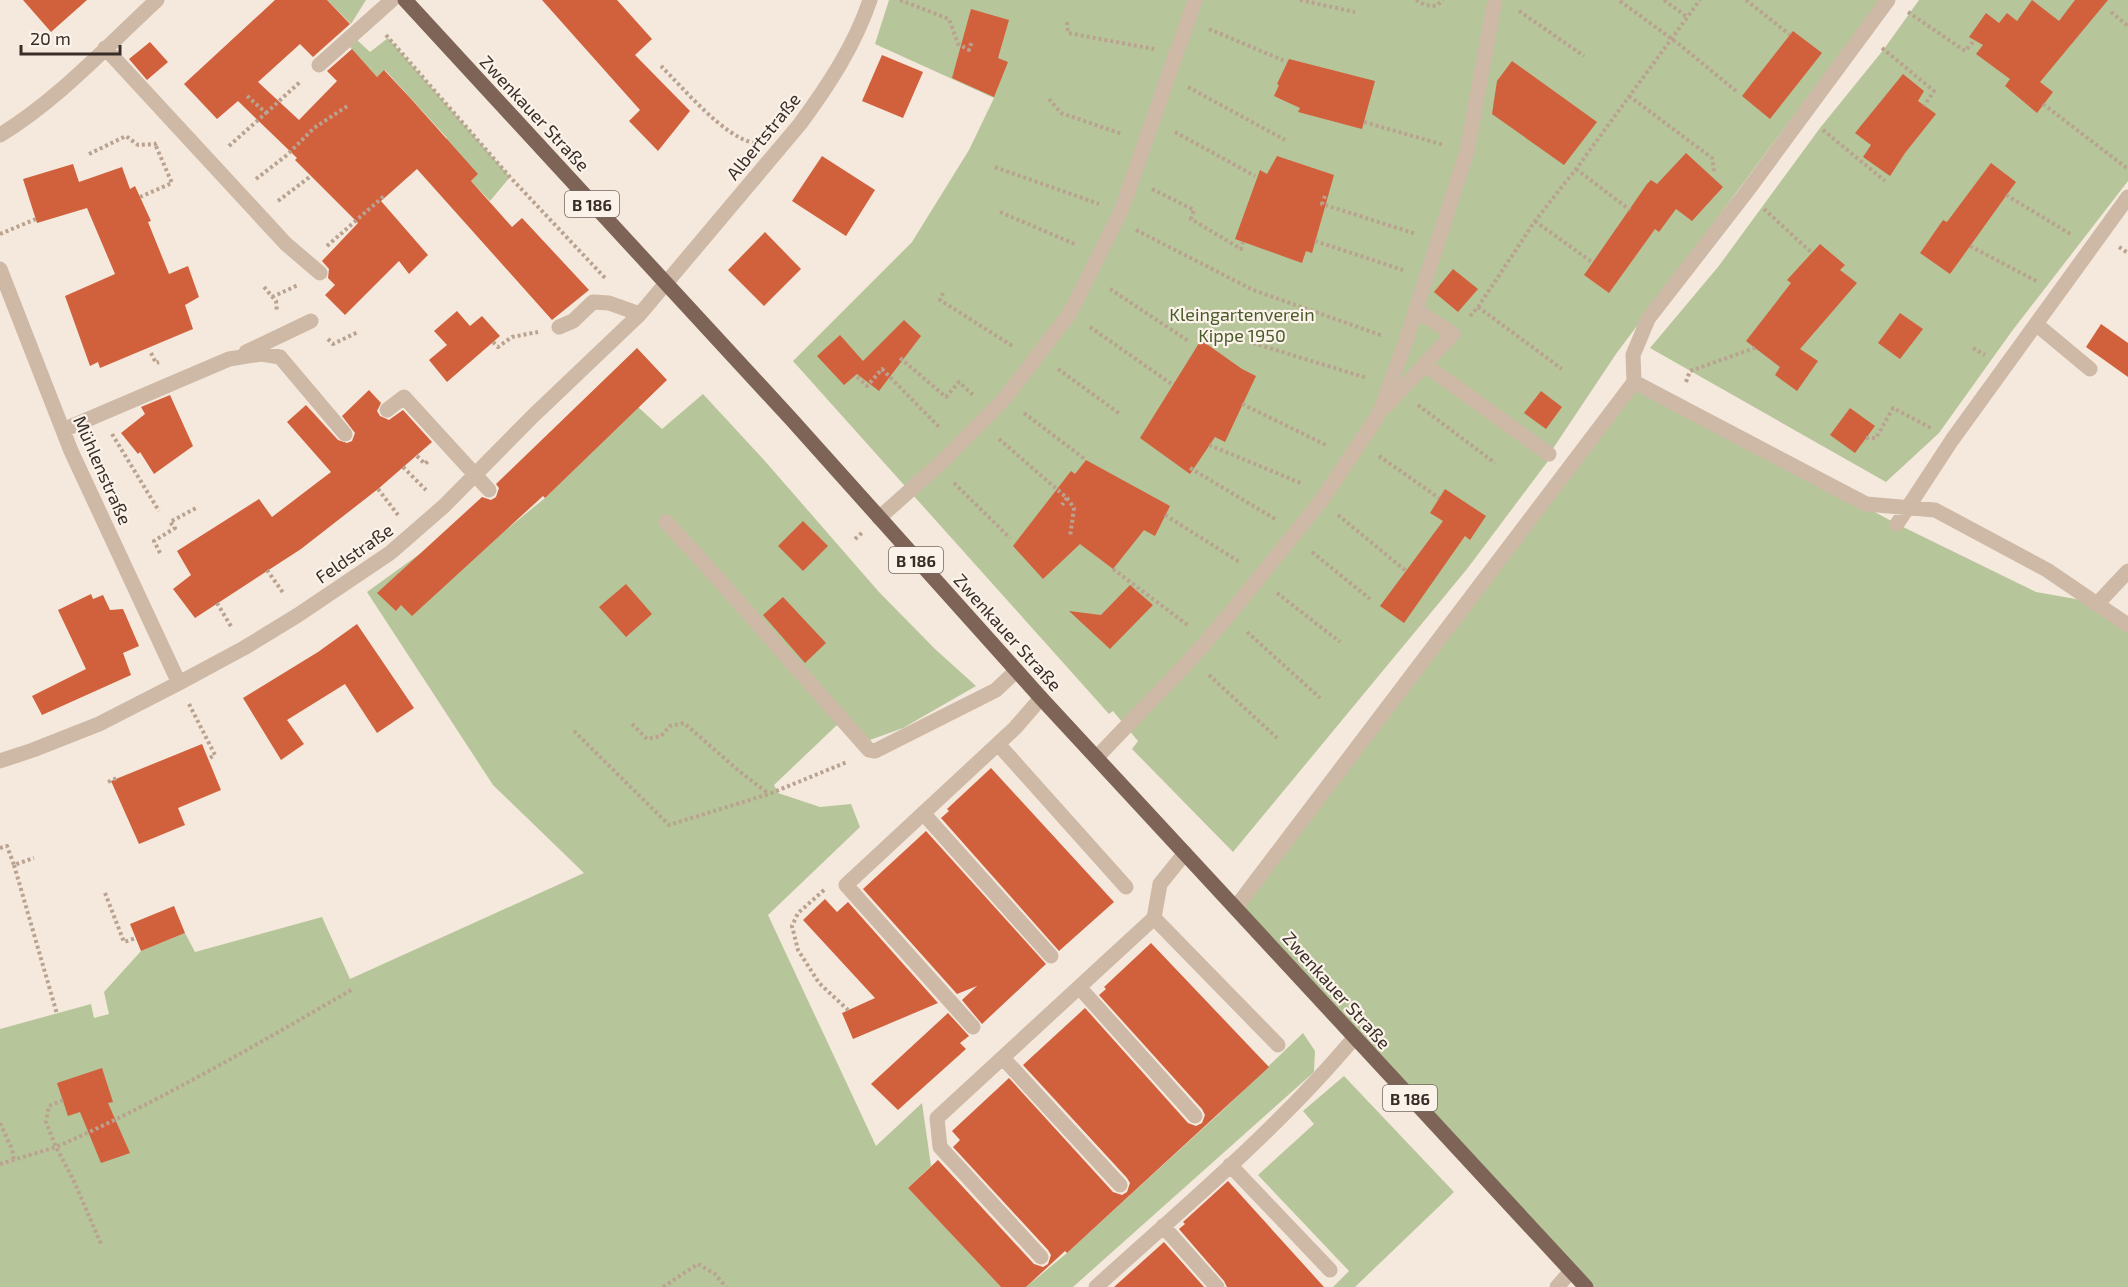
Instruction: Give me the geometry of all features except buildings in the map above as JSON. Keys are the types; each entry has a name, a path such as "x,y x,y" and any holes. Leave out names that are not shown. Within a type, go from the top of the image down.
{"main road":[{"name":"Zwenkauer Straße","path":"405,0 792,420 1016,671 1586,1287"}],"street":[{"path":"0,135 33,112 157,0"},
{"path":"319,65 393,0"},
{"name":"Albertstraße","path":"665,284 777,152 824,91 862,26 870,0"},
{"path":"879,518 958,446 1005,398 1070,313 1119,216 1195,0"},
{"path":"1097,757 1191,659 1294,535 1361,444 1393,389 1467,151 1495,0"},
{"path":"1236,907 1634,382 1633,355 1648,320 1745,194 1888,0"},
{"path":"105,48 286,244 317,270"},
{"path":"1898,524 1952,440 2128,197"},
{"name":"Mühlenstraße","path":"0,269 63,430 179,683"},
{"name":"Feldstraße","path":"0,761 99,724 244,648 347,584 397,548 444,506 640,314 665,284"},
{"path":"559,327 573,321 593,302 609,303 640,314"},
{"path":"1393,389 1424,364 1453,334 1416,310"},
{"path":"63,430 101,416 311,321"},
{"path":"2036,324 2090,369"},
{"path":"229,359 261,354 280,357 345,434"},
{"path":"1424,364 1549,454"},
{"path":"1634,382 1866,504 1935,510 2047,570 2128,625"},
{"path":"387,410 404,397 489,490"},
{"path":"666,522 869,750 875,751 996,690 1016,671"},
{"path":"2098,603 2128,572"},
{"path":"973,1027 846,885 1015,728 1041,698"},
{"path":"998,744 1126,887"},
{"path":"923,813 1051,956"},
{"path":"1041,1257 940,1147 937,1118 1154,918 1160,884 1185,853"},
{"path":"1154,918 1278,1045"},
{"path":"1079,987 1195,1116"},
{"path":"1096,1287 1230,1165 1321,1078 1354,1038"},
{"path":"1003,1058 1120,1185"},
{"path":"1230,1165 1330,1270"},
{"path":"1163,1226 1217,1287"},
{"path":"1557,1287 1571,1271"}],"path":[{"path":"900,0 949,20 958,44 969,50 972,41"},
{"path":"1300,0 1355,12"},
{"path":"1416,0 1425,5 1436,6 1443,0"},
{"path":"1664,0 1687,17"},
{"path":"1453,334 1478,307 1535,221 1700,0"},
{"path":"1746,0 1790,35"},
{"path":"1620,1 1680,45 1736,91"},
{"path":"1513,7 1584,56"},
{"path":"1903,9 1965,51 1975,40"},
{"path":"2111,12 2128,26"},
{"path":"370,19 510,177 608,280"},
{"path":"1189,19 1287,62"},
{"path":"1067,22 1068,33 1163,50 1177,55"},
{"path":"1862,34 1935,91 1924,105"},
{"path":"319,65 217,156 215,165 238,171 252,183 287,155 314,128 349,105"},
{"path":"661,66 727,131 747,142 768,146 777,152"},
{"path":"1169,76 1285,140"},
{"path":"245,94 266,113"},
{"path":"1629,96 1712,158 1714,171"},
{"path":"1049,99 1061,113 1146,142"},
{"path":"2043,104 2128,169"},
{"path":"1802,116 1885,181"},
{"path":"1154,120 1255,176"},
{"path":"1364,122 1467,151"},
{"path":"89,154 126,136 138,145 155,144 177,126"},
{"path":"140,196 172,183 155,144"},
{"path":"995,167 1119,216 1253,290 1406,344"},
{"path":"1576,169 1630,210"},
{"path":"252,206 277,202 310,176"},
{"path":"1133,179 1194,210 1191,219 1240,249 1243,242"},
{"path":"1745,194 1762,206 1812,253"},
{"path":"2006,195 2092,248"},
{"path":"317,270 323,249 384,196"},
{"path":"1325,196 1322,204 1440,241"},
{"path":"1000,212 1101,254"},
{"path":"0,234 36,219"},
{"path":"1535,221 1593,263"},
{"path":"1315,241 1427,278"},
{"path":"1970,246 2058,294"},
{"path":"1091,273 1100,283 1190,342"},
{"path":"943,293 940,300 1023,353 1036,358 1120,414"},
{"path":"1478,307 1562,369"},
{"path":"1070,313 1173,385"},
{"path":"493,342 498,347 512,337 559,327"},
{"path":"1253,343 1393,389 1495,463"},
{"path":"1677,405 1690,371 1755,348"},
{"path":"900,358 946,397 959,382 986,417 1067,498 1074,508 1070,537"},
{"path":"857,377 867,386 882,369 958,446"},
{"path":"1005,398 1086,460"},
{"path":"1242,404 1333,449 1350,460"},
{"path":"1866,438 1876,438 1893,408 1952,440"},
{"path":"101,416 159,511"},
{"path":"1361,444 1439,498"},
{"path":"1209,445 1310,487 1406,571"},
{"path":"403,467 444,506"},
{"path":"935,467 1010,538"},
{"path":"1190,468 1294,535 1370,598"},
{"path":"1062,505 1067,498"},
{"path":"160,553 154,541 175,528 171,522 198,507"},
{"path":"1165,515 1245,566 1341,642"},
{"path":"1113,569 1207,640"},
{"path":"1228,616 1320,698"},
{"path":"1191,659 1277,738"},
{"path":"179,683 215,755 208,759"},
{"path":"632,724 647,739 661,736 670,726 684,723 724,759 769,794"},
{"path":"574,731 669,825 769,794 875,751"},
{"path":"108,782 119,777"},
{"path":"0,848 7,846 14,865 57,1014"},
{"path":"14,865 34,858"},
{"path":"846,885 833,883 798,914 792,926 798,950 819,983 848,1010"},
{"path":"105,893 124,942 136,938"},
{"path":"0,1164 56,1147 114,1122 242,1053 353,989"},
{"path":"63,1100 49,1106 46,1122 101,1244"},
{"path":"0,1123 12,1149 14,1160"},
{"path":"663,1287 698,1264 715,1274 726,1287"}],"green space":[{"path":"327,0 366,0 351,24"},
{"name":"Kleingartenverein Kippe 1950","path":"889,0 1880,0 1616,354 1546,459 1548,461 1467,569 1233,852 1132,749 1138,741 1113,711 1109,714 793,361 912,242 969,150 994,98 875,44"},
{"path":"1919,0 2128,0 2128,181 2012,331 1939,433 1886,482 1650,348 1718,267 1820,128 1884,49"},
{"path":"388,38 510,177 490,201 471,181 478,174 439,146 447,138 385,70 377,77 350,47 357,40 370,52"},
{"path":"1634,382 1897,524 2036,592 2098,603 2128,625 2128,1287 1586,1287 1236,907"},
{"path":"703,394 879,592 935,649 976,686 903,728 870,740 860,750 837,725 774,785 778,793 820,807 851,804 860,827 768,915 876,1146 922,1103 931,1166 908,1188 1001,1287 0,1287 0,1029 91,1004 94,1018 109,1014 104,992 141,951 185,933 195,952 322,917 350,979 584,873 493,785 367,592 421,553 448,582 545,498 638,407 662,429"},
{"path":"1303,1033 1315,1051 1314,1072 1073,1287 1026,1287 1067,1253 1222,1111"},
{"path":"1344,1076 1454,1192 1355,1287 1333,1287 1349,1271 1258,1175 1314,1124 1303,1111"}]}
